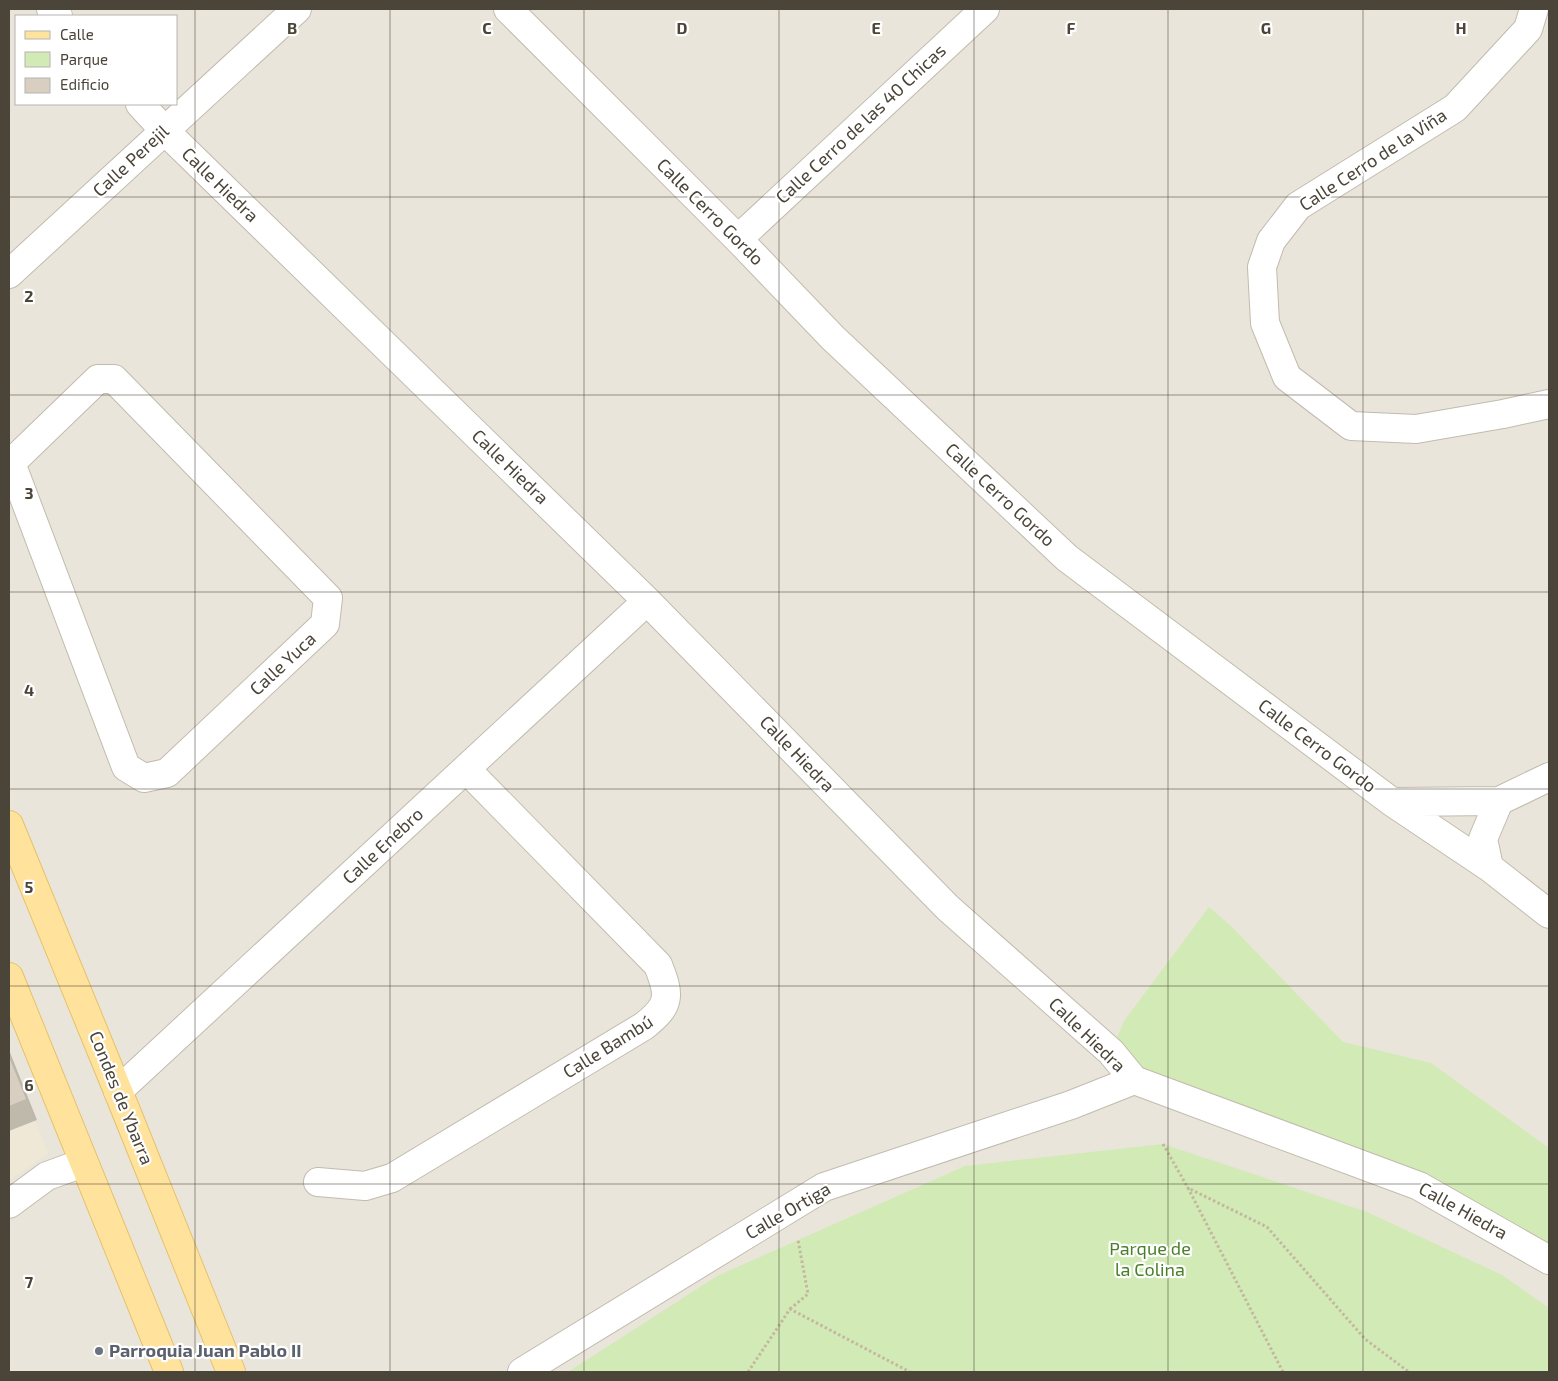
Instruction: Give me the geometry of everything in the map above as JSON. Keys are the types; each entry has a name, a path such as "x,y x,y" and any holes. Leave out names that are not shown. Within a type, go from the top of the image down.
{"main road":[{"name":"Condes de Ybarra","path":"9,825 231,1372"},
{"path":"9,977 169,1372"}],"street":[{"name":"Calle Perejil","path":"9,274 297,9"},
{"name":"Calle Cerro Gordo","path":"508,9 738,239 833,338 1067,558 1392,802 1490,867 1549,914"},
{"name":"Calle Cerro de las 40 Chicas","path":"738,239 984,9"},
{"name":"Calle Cerro de la Viña","path":"1534,9 1528,28 1455,108 1298,206 1271,241 1262,268 1265,323 1287,377 1351,426 1416,429 1549,404"},
{"name":"Calle Hiedra","path":"141,105 164,130 647,601 948,908 1111,1052 1134,1080 1419,1186 1549,1260"},
{"name":"Calle Yuca","path":"98,379 114,379 328,598 325,624 168,773 144,778 126,767 10,463 98,379"},
{"name":"Calle Enebro","path":"118,1091 647,601"},
{"name":"Calle Bambú","path":"318,1182 365,1186 392,1178 644,1026 658,1015 666,1000 665,984 658,964 466,769"},
{"path":"1392,802 1500,801 1549,777"},
{"path":"1490,867 1483,839 1500,801"},
{"name":"Calle Ortiga","path":"522,1372 824,1188 1071,1105 1134,1080"},
{"path":"9,1204 48,1176 83,1162"}],"path":[{"path":"1163,1144 1188,1188 1283,1372"},
{"path":"1188,1188 1267,1228 1365,1339 1409,1372"},
{"path":"748,1372 790,1309 808,1294 798,1240"},
{"path":"790,1309 910,1372"}],"shaded area":[{"path":"9,9 1549,9 1549,1372 9,1372"},
{"path":"9,1056 48,1153 9,1181"}],"green space":[{"path":"1209,907 1232,927 1343,1042 1431,1063 1549,1148 1549,1260 1419,1186 1134,1080 1111,1052 1124,1021"},
{"name":"Parque de la Colina","path":"1163,1144 1367,1212 1502,1275 1549,1308 1549,1372 568,1372 717,1276 965,1166"}],"building":[{"path":"9,1057 26,1099 9,1106"}],"place":[{"name":"Parroquia Juan Pablo II","path":"99,1351"}]}
